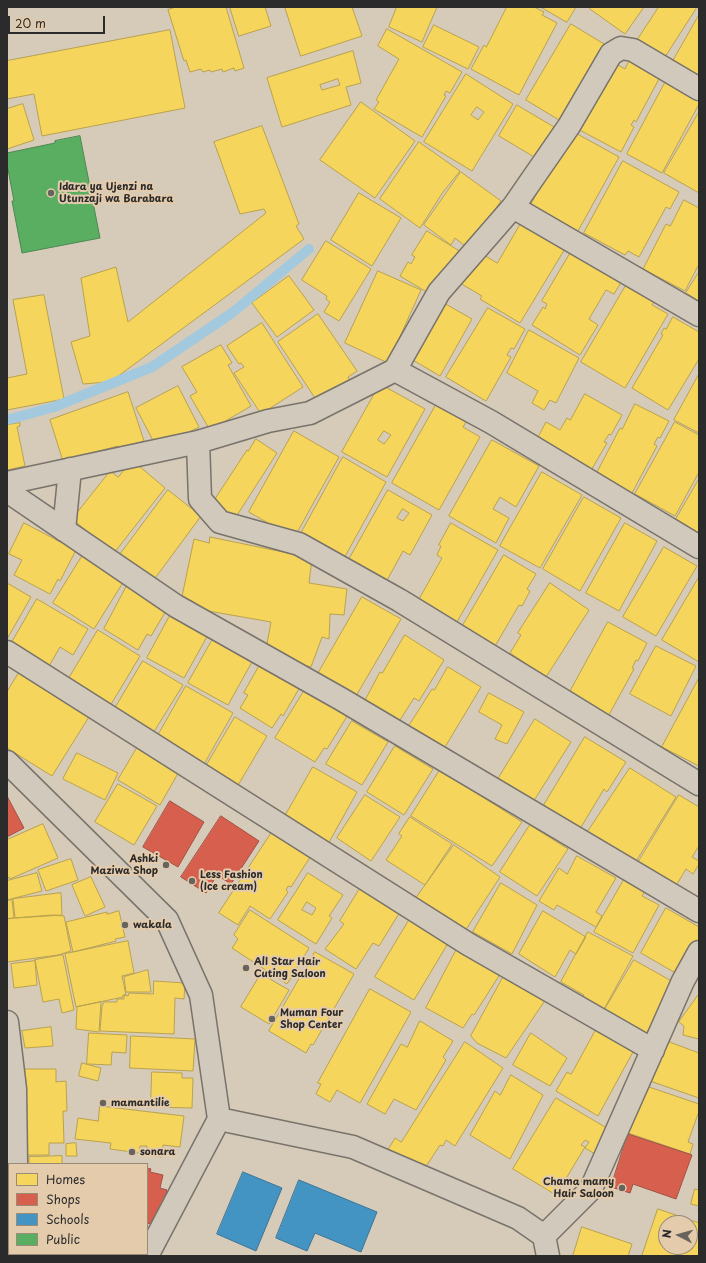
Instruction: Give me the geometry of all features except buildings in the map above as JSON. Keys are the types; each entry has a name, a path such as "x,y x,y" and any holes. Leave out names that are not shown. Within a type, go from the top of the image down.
{"street":[{"path":"7,483 198,442 268,420 310,413 395,370 439,292 513,207 569,126 611,54 621,48 633,50 699,89"},
{"path":"513,207 699,315"},
{"path":"395,370 491,422 699,547"},
{"path":"198,442 200,500 220,522 299,544 399,600 699,784"},
{"path":"64,530 70,469"},
{"path":"7,491 176,606 341,698 699,911"},
{"path":"7,652 468,944 653,1050"},
{"path":"7,762 166,920 201,995 219,1119 148,1254"},
{"path":"219,1119 353,1147 518,1218 546,1246 591,1189 683,981 696,962"},
{"path":"7,1022 15,1088 16,1163"}],"waterway":[{"path":"7,420 54,407 152,367 232,313 309,249"}],"place":[{"name":"Idara ya Ujenzi na Utunzaji wa Barabara","path":"51,193"},
{"name":"Ashki Maziwa Shop","path":"166,865"},
{"name":"Less Fashion (Ice cream)","path":"192,881"},
{"name":"wakala","path":"125,925"},
{"name":"All Star Hair Cuting Saloon","path":"246,968"},
{"name":"Muman Four Shop Center","path":"272,1019"},
{"name":"mamantilie","path":"103,1103"},
{"name":"sonara","path":"132,1152"},
{"name":"Chama mamy Hair Saloon","path":"622,1188"}]}
